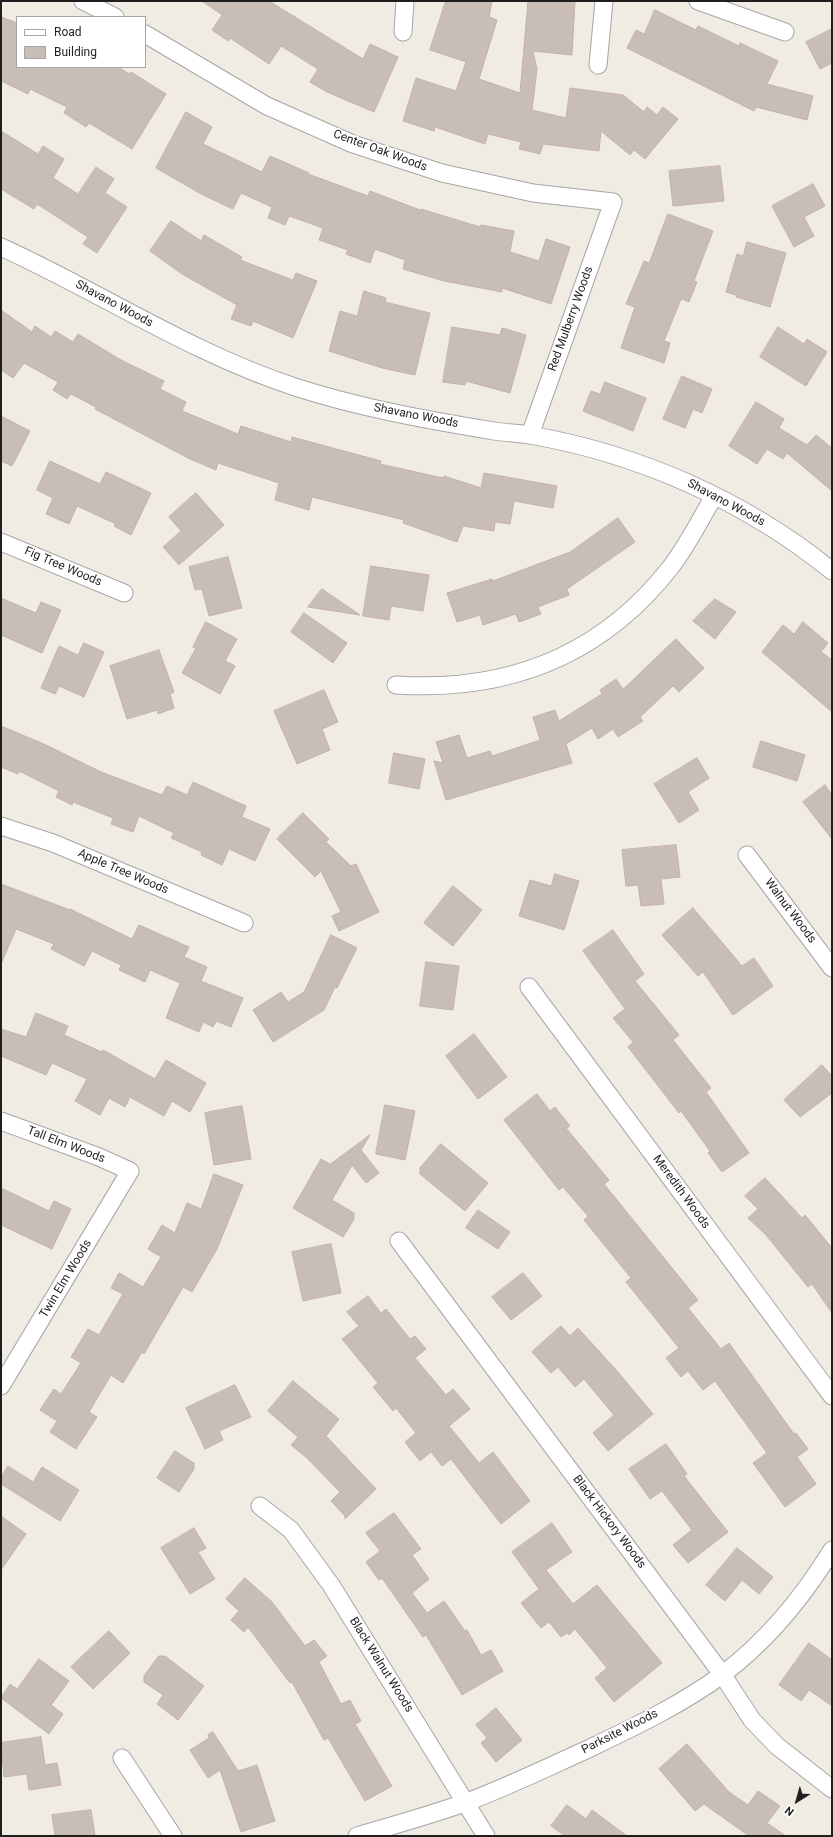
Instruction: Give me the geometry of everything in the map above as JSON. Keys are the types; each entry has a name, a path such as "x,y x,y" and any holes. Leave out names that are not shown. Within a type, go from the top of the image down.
{"street":[{"path":"83,1 113,16"},
{"path":"403,32 405,1"},
{"path":"598,65 604,1"},
{"path":"698,1 785,32"},
{"name":"Center Oak Woods","path":"146,35 267,106 353,144 442,173 533,193 613,202"},
{"name":"Red Mulberry Woods","path":"530,435 613,202"},
{"name":"Shavano Woods","path":"1,247 44,266 195,347 294,387 392,414 497,432 530,435 614,455 681,480 760,520 810,553 832,571"},
{"path":"396,685 435,687 489,681 527,671 577,649 604,632 628,613 651,591 670,567 714,496"},
{"name":"Fig Tree Woods","path":"1,542 124,593"},
{"name":"Apple Tree Woods","path":"1,826 53,843 244,923"},
{"name":"Walnut Woods","path":"748,855 832,968"},
{"name":"Meredith Woods","path":"529,987 832,1396"},
{"name":"Tall Elm Woods","path":"1,1121 99,1157 130,1171"},
{"name":"Twin Elm Woods","path":"1,1386 130,1171"},
{"name":"Black Hickory Woods","path":"399,1241 722,1674 752,1720 777,1746 832,1789"},
{"name":"Black Walnut Woods","path":"260,1506 291,1530 331,1585 486,1836"},
{"name":"Parksite Woods","path":"357,1836 465,1803 512,1784 629,1730 722,1674 756,1646 788,1612 816,1576 832,1550"},
{"path":"122,1758 172,1836"}],"building":[{"path":"202,1 269,1 363,59 370,44 398,57 374,112 327,92 310,82 318,69 281,46 269,64 230,38 228,41 212,30 222,15"},
{"path":"446,1 492,1 489,17 497,20 479,79 520,93 528,1 575,1 572,55 533,51 537,69 532,110 566,118 570,88 623,95 644,112 647,107 657,115 663,107 678,119 645,159 634,150 630,155 601,131 599,151 543,144 540,154 519,149 521,142 488,134 485,144 435,127 434,131 403,121 416,78 456,91 466,62 430,50"},
{"path":"655,10 696,30 698,26 739,46 740,43 778,61 767,84 813,96 807,120 756,107 754,111 627,48 636,30 644,34"},
{"path":"1,17 16,23 16,68 120,68 129,74 131,72 166,94 132,149 89,123 86,127 64,113 67,107 30,89 28,94 1,81"},
{"path":"832,29 832,63 820,69 806,42"},
{"path":"186,112 212,127 203,144 262,172 270,156 309,173 308,174 368,196 370,191 420,210 421,209 480,227 481,225 514,231 510,252 539,261 546,239 570,247 551,304 502,288 502,292 444,281 403,269 405,260 375,249 370,263 346,254 348,250 319,240 323,228 289,216 285,225 268,218 272,207 241,193 233,209 201,194 156,168"},
{"path":"1,131 38,154 43,146 64,159 53,178 78,194 96,167 114,179 105,193 127,207 97,253 83,244 88,237 37,204 34,209 1,189"},
{"path":"720,166 724,201 673,206 669,171"},
{"path":"813,184 825,206 804,217 814,236 794,247 772,206"},
{"path":"668,214 713,231 694,281 697,282 689,302 681,299 664,341 670,343 664,363 621,348 635,307 626,304 644,261 649,263"},
{"path":"171,221 201,241 204,235 242,257 240,260 293,280 296,273 317,281 293,338 253,321 251,326 231,319 237,305 182,274 150,251"},
{"path":"747,242 786,253 770,307 736,297 736,295 726,292 737,254 743,256"},
{"path":"364,291 386,298 385,302 430,313 415,375 382,368 329,351 340,311 357,316"},
{"path":"1,310 32,332 35,326 51,337 55,331 73,342 78,334 121,360 164,381 160,389 186,402 182,411 238,434 241,426 291,442 292,437 381,461 380,464 443,478 444,476 481,488 484,473 557,486 553,508 514,501 510,524 495,522 494,531 463,526 457,542 403,523 404,520 312,497 309,510 275,500 279,483 218,463 216,470 190,459 95,409 96,407 71,394 67,399 53,390 58,382 24,363 13,378 1,370"},
{"path":"452,327 500,335 502,328 526,335 510,393 466,381 465,385 443,382"},
{"path":"778,327 804,344 807,339 827,352 806,386 760,357"},
{"path":"682,376 712,389 702,413 693,409 685,428 663,419"},
{"path":"605,382 646,398 633,431 583,411 591,391 600,394"},
{"path":"756,402 784,419 779,428 807,445 816,435 832,448 832,491 787,453 783,459 767,449 757,464 729,446"},
{"path":"1,416 30,431 12,466 1,461"},
{"path":"50,461 100,484 106,472 151,493 131,535 114,526 116,524 77,506 69,524 46,514 53,498 37,490"},
{"path":"196,493 224,525 179,565 163,547 181,531 169,517"},
{"path":"618,518 635,542 567,589 569,595 538,607 541,614 519,622 516,614 483,625 480,615 457,622 447,593 492,579 493,581 570,552"},
{"path":"228,557 242,608 209,616 202,589 195,590 189,567"},
{"path":"371,566 429,575 423,611 391,606 389,620 363,616"},
{"path":"322,589 360,615 308,607"},
{"path":"1,598 36,613 41,602 61,610 42,653 1,635"},
{"path":"715,599 736,612 715,639 693,621"},
{"path":"304,613 347,643 333,663 291,632"},
{"path":"206,622 237,639 225,661 235,666 220,694 182,673 196,648 193,647"},
{"path":"803,622 828,643 821,652 832,660 832,712 762,652 783,625 794,634"},
{"path":"676,639 704,668 679,692 673,686 640,717 643,721 618,737 613,729 598,739 592,728 566,744 572,763 446,800 434,761 443,763 436,742 459,735 467,758 490,751 492,756 540,740 533,717 555,710 559,721 602,694 600,690 616,679 623,689"},
{"path":"84,643 104,652 84,697 59,686 55,694 41,688 59,646 78,655"},
{"path":"159,650 174,692 170,694 174,708 158,714 157,710 127,719 110,666"},
{"path":"324,690 338,722 322,729 330,750 297,764 274,711"},
{"path":"1,726 46,745 101,772 162,795 167,786 187,795 193,782 246,806 242,817 270,829 255,861 229,849 222,865 201,855 202,852 171,838 174,833 139,816 133,832 111,824 113,818 73,802 72,805 56,797 59,791 19,771 18,774 1,767"},
{"path":"761,741 805,755 797,781 753,767"},
{"path":"394,753 425,759 419,789 389,783"},
{"path":"697,758 709,778 688,792 699,810 679,823 654,784"},
{"path":"825,785 832,795 832,839 803,802"},
{"path":"303,813 329,839 326,842 351,866 356,864 379,912 339,931 332,916 341,912 321,871 315,877 277,839"},
{"path":"676,845 680,877 661,879 664,904 641,906 638,885 626,886 622,850"},
{"path":"555,874 579,881 564,930 519,916 530,880 551,886"},
{"path":"1,884 70,909 132,939 139,925 189,947 184,957 207,967 201,981 243,998 231,1027 216,1021 213,1027 203,1022 199,1032 166,1018 180,983 150,970 145,982 119,970 121,965 92,951 84,966 51,949 54,944 16,929 1,964"},
{"path":"453,886 482,910 453,946 424,923"},
{"path":"693,908 742,966 754,958 773,986 733,1015 703,972 698,976 662,935"},
{"path":"613,930 644,974 635,981 679,1035 673,1040 711,1088 706,1092 749,1153 722,1172 708,1153 710,1151 681,1111 679,1113 628,1047 633,1042 613,1018 625,1009 583,951"},
{"path":"331,935 357,948 337,988 335,987 324,1010 273,1042 253,1010 281,992 288,1002 304,992"},
{"path":"426,962 459,966 453,1010 420,1006"},
{"path":"36,1013 68,1026 64,1035 102,1052 103,1050 155,1079 166,1060 206,1083 190,1112 172,1101 164,1116 130,1097 125,1107 109,1098 100,1115 75,1101 87,1079 52,1063 46,1075 1,1056 1,1029 26,1037"},
{"path":"474,1034 507,1077 478,1099 446,1056"},
{"path":"822,1065 832,1076 832,1093 800,1117 784,1100"},
{"path":"537,1094 550,1111 555,1107 570,1126 566,1128 609,1180 604,1184 698,1300 688,1308 721,1349 729,1343 794,1434 796,1433 808,1449 797,1457 816,1484 785,1507 753,1463 767,1453 715,1381 703,1390 688,1371 681,1377 666,1358 679,1348 626,1282 631,1278 584,1220 588,1216 563,1187 559,1190 504,1120"},
{"path":"385,1105 415,1111 405,1160 376,1154"},
{"path":"242,1106 251,1159 214,1165 205,1113"},
{"path":"370,1135 361,1150 379,1173 366,1183 352,1165 332,1200 354,1213 354,1219 343,1237 293,1208 321,1159 330,1164"},
{"path":"441,1144 488,1183 465,1211 420,1174 420,1168"},
{"path":"214,1174 243,1185 217,1249 192,1292 183,1287 144,1354 142,1352 123,1383 111,1375 89,1412 97,1417 76,1449 50,1432 57,1421 40,1410 54,1389 61,1394 81,1363 71,1357 88,1329 99,1335 123,1294 111,1288 119,1273 143,1287 161,1257 148,1249 162,1225 175,1233 187,1203 201,1209"},
{"path":"765,1178 802,1218 805,1215 832,1248 832,1313 812,1284 808,1287 766,1235 748,1218 758,1209 745,1196"},
{"path":"1,1188 49,1211 54,1201 71,1209 52,1249 1,1225"},
{"path":"478,1210 510,1232 498,1249 466,1228"},
{"path":"331,1244 341,1293 303,1301 292,1252"},
{"path":"523,1273 542,1296 511,1320 492,1297"},
{"path":"368,1296 381,1313 386,1309 410,1339 415,1336 426,1349 415,1358 446,1395 453,1389 470,1409 449,1426 479,1463 493,1452 530,1501 501,1524 451,1459 442,1466 431,1452 420,1461 405,1442 416,1433 396,1408 393,1411 373,1387 378,1383 342,1339 359,1326 347,1312"},
{"path":"561,1326 570,1336 578,1328 653,1414 608,1451 593,1433 614,1415 584,1379 575,1387 558,1367 551,1373 532,1352"},
{"path":"293,1381 339,1419 326,1436 376,1489 345,1519 345,1516 331,1501 340,1492 307,1458 291,1445 298,1437 268,1411"},
{"path":"235,1385 251,1417 219,1431 223,1440 205,1449 186,1408"},
{"path":"666,1444 687,1474 684,1476 728,1532 688,1563 673,1545 692,1530 662,1491 650,1499 629,1469"},
{"path":"175,1451 194,1463 194,1469 179,1492 157,1478"},
{"path":"8,1466 33,1482 42,1467 79,1490 60,1521 1,1484 1,1478"},
{"path":"394,1513 421,1549 412,1555 429,1579 412,1593 427,1613 444,1601 465,1631 467,1630 481,1655 491,1650 503,1671 462,1695 426,1635 423,1637 382,1578 379,1580 366,1562 380,1551 366,1533"},
{"path":"1,1516 26,1534 1,1570"},
{"path":"552,1523 572,1552 546,1570 573,1604 597,1585 662,1663 614,1702 595,1678 607,1668 575,1629 569,1635 567,1633 561,1637 549,1622 541,1628 521,1603 539,1589 512,1552"},
{"path":"194,1528 206,1548 198,1552 215,1579 190,1594 161,1548"},
{"path":"737,1548 773,1577 759,1594 742,1580 725,1601 706,1585"},
{"path":"245,1578 272,1602 305,1646 314,1640 327,1656 319,1662 341,1704 350,1700 361,1721 355,1724 392,1786 365,1801 328,1738 324,1740 292,1682 290,1683 248,1627 244,1632 231,1620 239,1611 226,1599"},
{"path":"109,1631 130,1653 93,1689 71,1667"},
{"path":"809,1643 832,1660 832,1706 809,1690 801,1701 779,1685"},
{"path":"159,1656 165,1656 204,1686 178,1720 157,1704 163,1695 144,1682 144,1676"},
{"path":"39,1659 69,1681 51,1705 63,1714 49,1734 1,1698 10,1684 17,1689"},
{"path":"496,1708 522,1740 496,1762 481,1743 487,1738 476,1725"},
{"path":"213,1732 238,1771 257,1765 275,1821 241,1832 220,1770 208,1778 190,1750 209,1738 208,1735"},
{"path":"41,1737 45,1765 57,1763 61,1785 29,1790 27,1774 4,1777 1,1743"},
{"path":"687,1744 729,1792 748,1805 758,1791 780,1806 767,1823 786,1836 749,1836 704,1804 695,1811 659,1769"},
{"path":"567,1805 586,1819 592,1810 627,1836 565,1836 551,1826"},
{"path":"91,1810 95,1836 55,1836 52,1815"}]}
